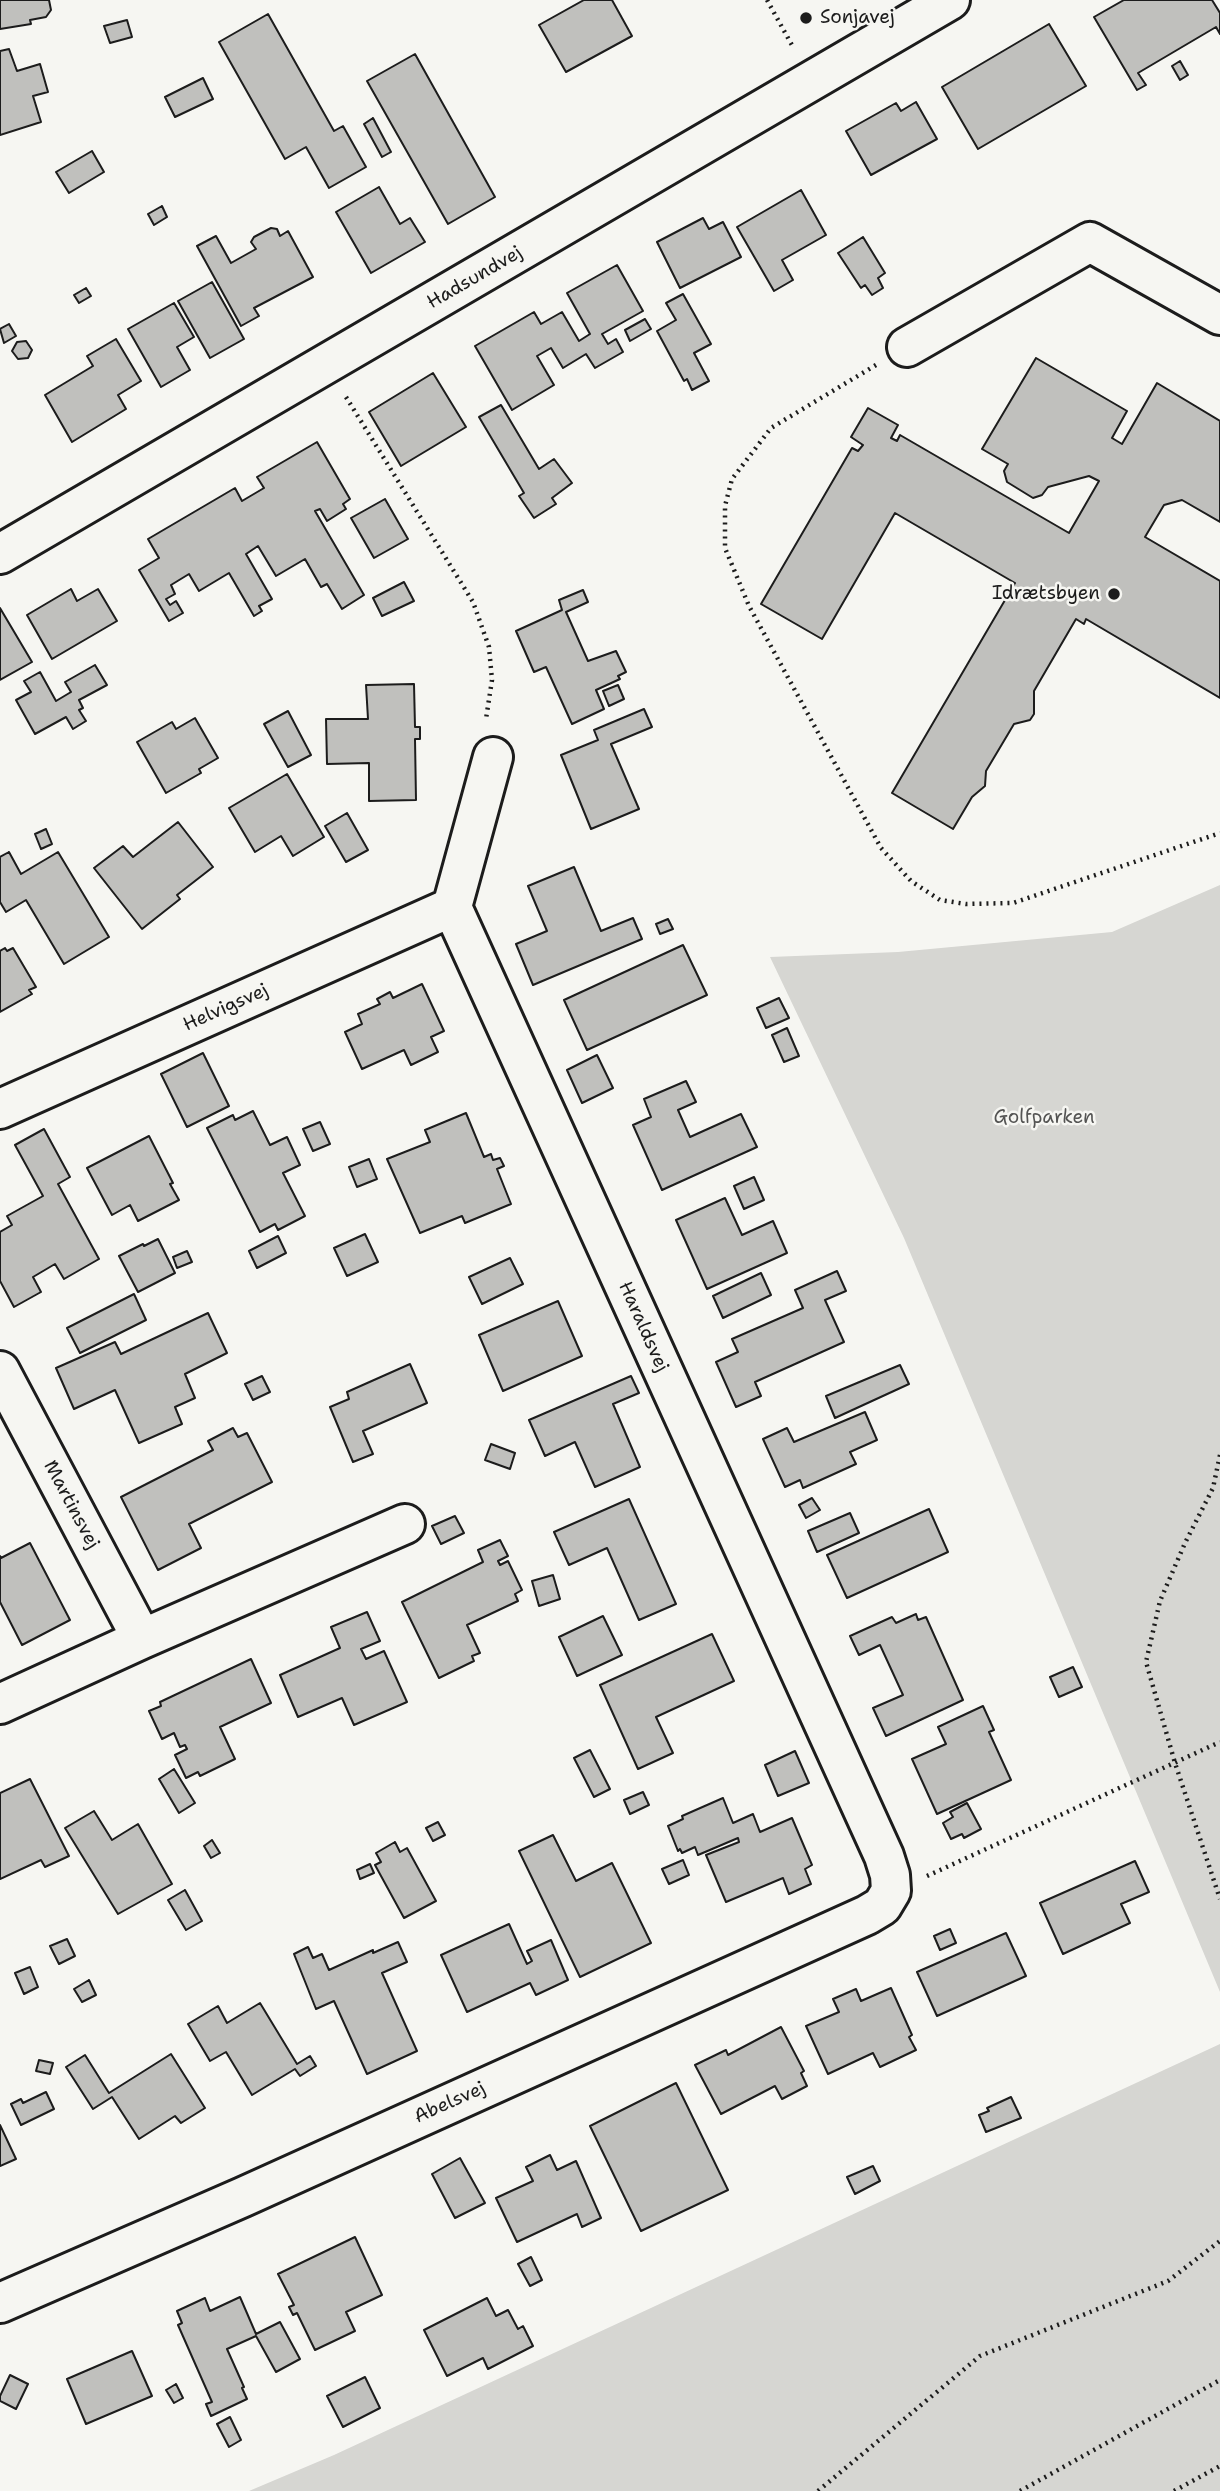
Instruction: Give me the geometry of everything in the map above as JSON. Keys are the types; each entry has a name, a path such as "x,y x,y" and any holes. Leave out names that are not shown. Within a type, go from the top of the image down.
{"street":[{"name":"Hadsundvej","path":"0,554 950,0"},
{"path":"907,347 1090,242 1220,315"},
{"path":"452,907 493,757"},
{"name":"Helvigsvej","path":"0,1109 452,907"},
{"name":"Haraldsvej","path":"452,907 884,1856 890,1875 891,1891"},
{"name":"Martinsvej","path":"0,1371 142,1639"},
{"path":"0,1704 405,1524"},
{"name":"Abelsvej","path":"0,2303 243,2197 867,1915 882,1906 891,1891"}],"path":[{"path":"767,0 796,53"},
{"path":"907,347 771,428 732,479 725,506 725,548 749,606 881,848 911,881 940,900 966,904 1013,903 1220,833"},
{"path":"326,364 473,602 489,647 492,680 484,737 493,757"},
{"path":"1220,1455 1213,1488 1160,1601 1146,1662 1175,1763 1220,1899"},
{"path":"891,1891 1220,1742"},
{"path":"818,2491 980,2356 1168,2281 1220,2241"},
{"path":"1020,2491 1220,2380"},
{"path":"1174,2491 1220,2466"}],"green space":[{"name":"Golfparken","path":"1220,885 1220,1992 904,1238 770,957 898,952 1112,932"},
{"path":"1220,2044 1220,2491 249,2491 334,2455"}],"building":[{"path":"0,0 49,0 51,10 46,17 30,20 31,24 0,29"},
{"path":"584,0 612,0 632,36 566,72 539,25"},
{"path":"1124,0 1212,0 1220,13 1220,34 1216,27 1138,73 1146,85 1137,90 1094,17"},
{"path":"268,14 334,131 343,126 366,167 329,188 306,147 285,159 219,42"},
{"path":"127,20 132,37 110,43 104,26"},
{"path":"1049,24 1086,86 978,149 942,87"},
{"path":"9,49 17,71 40,64 48,92 33,96 41,122 0,135 0,51"},
{"path":"415,54 495,197 448,224 367,81"},
{"path":"1180,61 1188,75 1180,80 1172,66"},
{"path":"203,78 213,99 175,117 165,97"},
{"path":"916,102 937,139 871,175 846,131 896,103 901,111"},
{"path":"373,118 391,152 382,157 364,124"},
{"path":"92,151 104,172 69,193 56,172"},
{"path":"379,187 400,224 410,218 425,242 371,273 336,212"},
{"path":"801,190 826,235 782,260 793,280 774,291 737,227"},
{"path":"162,206 167,217 154,225 148,214"},
{"path":"703,218 709,229 723,222 741,257 680,288 657,242"},
{"path":"271,228 277,229 280,236 288,231 313,277 254,308 259,316 241,326 197,246 216,236 231,263 256,249 251,242 254,237"},
{"path":"863,237 885,273 878,278 883,288 872,295 865,285 861,288 838,253"},
{"path":"617,265 643,311 602,334 608,344 616,339 623,352 595,368 586,354 563,368 551,348 537,356 554,385 512,410 475,346 534,312 541,324 562,312 579,341 590,334 567,293"},
{"path":"212,282 244,339 210,358 178,301"},
{"path":"86,288 91,296 79,303 74,295"},
{"path":"683,294 711,344 694,353 709,381 692,390 687,379 684,381 657,331 676,320 666,303"},
{"path":"174,303 194,337 177,347 190,370 161,387 128,329"},
{"path":"645,319 651,329 630,341 625,330"},
{"path":"9,324 16,336 4,343 0,329"},
{"path":"116,339 141,381 118,395 126,409 72,442 45,395 93,366 87,356"},
{"path":"26,341 32,350 28,358 18,359 12,351 17,342"},
{"name":"Idrætsbyen","path":"1036,358 1127,411 1112,438 1122,444 1157,383 1220,421 1220,522 1182,500 1164,505 1145,537 1220,581 1220,698 1086,619 1084,624 1076,619 1034,691 1034,714 1030,720 1014,724 986,771 985,786 972,797 953,829 892,793 1015,583 895,513 822,639 761,604 852,448 858,451 863,445 851,437 868,408 898,425 891,438 897,441 900,435 1069,533 1099,481 1089,476 1048,487 1042,495 1033,498 1007,482 1004,471 1008,464 982,449"},
{"path":"433,373 466,427 401,466 369,412"},
{"path":"501,405 539,469 554,459 572,483 552,498 556,504 534,518 519,496 524,493 479,417"},
{"path":"317,442 350,499 343,504 346,509 327,521 320,509 315,511 364,595 342,609 327,584 321,587 305,559 276,576 258,546 246,554 272,599 259,606 262,611 254,616 229,573 199,591 189,574 171,585 175,594 166,599 170,605 176,601 183,613 169,621 139,570 159,558 148,539 235,488 242,501 264,488 257,477"},
{"path":"385,499 408,539 374,558 351,518"},
{"path":"404,582 414,601 382,616 373,598"},
{"path":"71,589 77,601 98,589 117,621 52,659 27,615"},
{"path":"583,590 588,602 566,612 588,661 616,651 626,672 618,676 620,679 596,690 604,709 572,724 546,667 534,672 516,631 562,610 559,600"},
{"path":"0,608 32,662 0,680"},
{"path":"95,665 107,685 79,700 83,708 79,710 86,721 73,729 66,717 35,734 16,700 31,692 24,681 40,672 56,701 71,692 65,682"},
{"path":"414,684 415,727 420,727 420,739 415,739 416,800 369,801 369,763 327,764 326,719 368,719 366,685"},
{"path":"618,685 624,699 609,706 603,691"},
{"path":"644,709 652,727 611,744 639,809 591,829 561,755 598,740 594,730"},
{"path":"288,711 311,755 288,767 264,724"},
{"path":"195,718 218,758 199,769 201,773 166,793 137,742 172,722 176,729"},
{"path":"287,774 324,837 293,856 281,836 255,852 229,808"},
{"path":"347,813 368,850 346,862 325,826"},
{"path":"178,822 213,867 177,895 180,899 142,929 94,868 123,846 133,857"},
{"path":"46,829 52,844 41,849 35,834"},
{"path":"9,852 21,874 58,852 109,937 64,964 26,900 6,912 0,902 0,857"},
{"path":"574,867 601,931 633,918 642,939 533,985 516,944 547,931 528,886"},
{"path":"668,919 673,929 660,934 656,924"},
{"path":"683,945 707,995 587,1050 564,1000"},
{"path":"5,948 7,951 13,948 36,987 29,990 32,994 0,1012 0,951"},
{"path":"422,984 444,1031 431,1037 438,1052 411,1065 404,1050 362,1069 345,1032 362,1024 358,1014 380,1004 377,999 390,992 393,998"},
{"path":"779,998 789,1018 766,1028 757,1008"},
{"path":"787,1028 799,1056 784,1062 772,1035"},
{"path":"203,1053 229,1106 187,1127 161,1074"},
{"path":"597,1055 613,1088 582,1103 567,1070"},
{"path":"686,1081 696,1102 678,1110 690,1137 741,1114 757,1147 662,1190 633,1125 651,1117 644,1099"},
{"path":"253,1111 270,1145 287,1137 300,1165 283,1173 305,1216 278,1230 275,1224 260,1232 207,1128 233,1115 235,1120"},
{"path":"466,1113 484,1157 491,1154 493,1160 500,1158 504,1166 497,1169 511,1204 465,1223 462,1216 420,1233 387,1159 430,1142 425,1130"},
{"path":"320,1122 330,1144 313,1151 303,1129"},
{"path":"44,1129 70,1177 58,1184 99,1259 64,1279 55,1264 33,1277 41,1292 14,1307 0,1281 0,1232 12,1225 7,1216 43,1196 15,1145"},
{"path":"149,1136 179,1200 138,1221 130,1205 112,1215 87,1168"},
{"path":"369,1159 377,1179 357,1187 349,1167"},
{"path":"754,1177 764,1200 744,1209 734,1186"},
{"path":"725,1198 742,1235 773,1221 787,1253 707,1289 676,1220"},
{"path":"365,1234 378,1262 347,1276 334,1248"},
{"path":"278,1236 286,1253 257,1268 249,1251"},
{"path":"158,1239 175,1273 138,1292 119,1256"},
{"path":"187,1251 192,1262 177,1268 173,1257"},
{"path":"510,1258 523,1284 482,1304 469,1277"},
{"path":"837,1271 846,1291 825,1300 844,1342 755,1382 761,1396 736,1407 716,1362 738,1352 732,1339 803,1308 795,1290"},
{"path":"761,1273 771,1295 723,1318 713,1296"},
{"path":"134,1294 146,1320 80,1353 67,1328"},
{"path":"558,1301 582,1356 503,1391 479,1335"},
{"path":"208,1313 227,1353 185,1374 195,1398 175,1407 182,1424 139,1443 115,1390 74,1409 56,1368 115,1342 121,1354"},
{"path":"410,1364 427,1403 363,1431 373,1454 353,1462 330,1407 349,1399 347,1392"},
{"path":"900,1365 909,1384 835,1418 826,1396"},
{"path":"262,1376 270,1392 253,1400 245,1384"},
{"path":"631,1376 639,1393 613,1404 640,1467 595,1487 575,1442 545,1456 529,1420"},
{"path":"865,1412 877,1440 850,1452 856,1464 803,1488 800,1480 785,1487 763,1439 787,1428 794,1442"},
{"path":"233,1428 238,1437 247,1433 272,1482 189,1524 201,1548 158,1570 121,1497 213,1450 208,1441"},
{"path":"491,1444 515,1453 510,1469 485,1460"},
{"path":"812,1498 820,1510 806,1518 799,1505"},
{"path":"629,1499 676,1604 639,1620 607,1548 569,1565 554,1532"},
{"path":"929,1509 948,1552 847,1598 827,1555"},
{"path":"850,1513 859,1533 817,1552 808,1531"},
{"path":"455,1516 464,1533 441,1544 432,1526"},
{"path":"500,1540 508,1556 498,1561 500,1565 508,1561 522,1590 515,1594 518,1601 467,1625 480,1653 472,1656 474,1661 439,1678 402,1602 483,1562 478,1550"},
{"path":"30,1543 70,1620 22,1645 0,1602 0,1556 1,1558"},
{"path":"553,1575 560,1599 539,1606 532,1581"},
{"path":"367,1612 380,1641 361,1649 366,1659 384,1651 407,1702 354,1725 342,1698 298,1717 280,1675 340,1648 331,1627"},
{"path":"916,1614 918,1620 926,1617 963,1700 886,1736 873,1708 903,1695 880,1645 859,1655 850,1636 892,1617 896,1623"},
{"path":"603,1616 622,1655 577,1676 559,1637"},
{"path":"712,1634 734,1681 656,1717 673,1753 638,1769 600,1685"},
{"path":"251,1659 271,1703 220,1727 235,1759 200,1776 198,1772 186,1778 175,1755 187,1749 185,1745 180,1747 174,1733 162,1739 149,1711 161,1706 160,1702"},
{"path":"1073,1667 1082,1687 1059,1697 1050,1677"},
{"path":"983,1706 994,1730 989,1732 1011,1780 937,1814 912,1759 946,1744 938,1727"},
{"path":"590,1750 610,1789 594,1797 574,1758"},
{"path":"795,1751 809,1783 778,1796 765,1765"},
{"path":"174,1769 195,1803 179,1813 159,1779"},
{"path":"30,1779 69,1856 45,1867 41,1860 0,1879 0,1793"},
{"path":"643,1792 649,1805 630,1814 624,1800"},
{"path":"723,1798 733,1823 753,1814 760,1832 792,1818 812,1865 805,1869 811,1884 789,1894 783,1878 726,1902 706,1855 739,1842 738,1838 698,1855 695,1847 682,1853 680,1849 678,1851 668,1826 683,1819 682,1816"},
{"path":"967,1803 981,1829 964,1838 962,1834 951,1839 943,1823 953,1817 950,1812"},
{"path":"94,1811 112,1840 138,1824 172,1884 118,1914 65,1828"},
{"path":"438,1822 445,1835 433,1841 426,1828"},
{"path":"553,1835 576,1881 612,1863 651,1943 580,1977 519,1851"},
{"path":"212,1840 220,1853 211,1858 204,1846"},
{"path":"395,1842 400,1852 407,1848 436,1901 404,1918 375,1865 381,1862 376,1853"},
{"path":"683,1860 689,1875 669,1884 662,1869"},
{"path":"1135,1861 1149,1892 1121,1904 1130,1923 1063,1954 1040,1903"},
{"path":"370,1864 374,1873 360,1879 357,1870"},
{"path":"185,1890 202,1921 186,1930 168,1900"},
{"path":"509,1924 527,1964 532,1961 527,1951 551,1940 568,1980 536,1995 530,1983 467,2012 441,1955"},
{"path":"950,1929 956,1943 940,1950 934,1936"},
{"path":"1006,1933 1026,1976 937,2016 917,1972"},
{"path":"67,1939 75,1956 59,1964 50,1946"},
{"path":"398,1942 407,1962 382,1973 417,2051 367,2074 334,2001 316,2009 294,1954 308,1947 313,1958 322,1954 329,1970"},
{"path":"30,1967 38,1987 24,1994 15,1973"},
{"path":"89,1980 96,1995 82,2002 74,1989"},
{"path":"891,1988 916,2050 880,2067 873,2053 828,2074 806,2026 839,2012 833,1999 856,1989 861,2001"},
{"path":"260,2003 297,2064 310,2056 316,2066 300,2076 295,2069 252,2095 226,2052 210,2061 188,2024 218,2006 227,2023"},
{"path":"781,2027 804,2071 801,2073 807,2086 782,2099 775,2086 721,2114 695,2065 726,2050 728,2055"},
{"path":"171,2054 205,2108 181,2123 175,2116 139,2139 112,2097 93,2109 66,2067 85,2055 109,2093"},
{"path":"39,2060 53,2063 50,2074 36,2071"},
{"path":"676,2083 728,2190 641,2231 590,2126"},
{"path":"46,2092 54,2109 21,2125 11,2104 21,2099 23,2103"},
{"path":"1011,2097 1021,2118 986,2132 979,2115 989,2111 987,2108"},
{"path":"0,2125 16,2159 0,2166"},
{"path":"550,2155 557,2170 576,2161 601,2218 582,2227 577,2214 517,2242 496,2198 533,2181 526,2167"},
{"path":"460,2158 485,2203 455,2218 432,2174"},
{"path":"873,2166 880,2181 855,2194 847,2177"},
{"path":"355,2237 382,2295 346,2312 355,2331 315,2350 297,2313 293,2315 289,2307 294,2305 278,2274"},
{"path":"531,2257 542,2280 530,2286 518,2264"},
{"path":"240,2297 256,2334 280,2322 300,2359 276,2372 256,2336 227,2349 247,2399 211,2416 206,2404 212,2402 178,2325 182,2323 177,2311 205,2298 210,2311"},
{"path":"487,2298 496,2316 508,2310 518,2329 523,2326 533,2346 488,2369 483,2358 447,2376 424,2330"},
{"path":"132,2351 152,2396 86,2424 67,2379"},
{"path":"10,2375 28,2384 16,2409 0,2401"},
{"path":"365,2377 380,2408 343,2427 327,2396"},
{"path":"176,2384 183,2398 174,2403 166,2390"},
{"path":"230,2417 241,2440 229,2447 217,2424"}],"place":[{"name":"Sonjavej","path":"806,18"},
{"name":"Idrætsbyen","path":"1114,594"}]}
